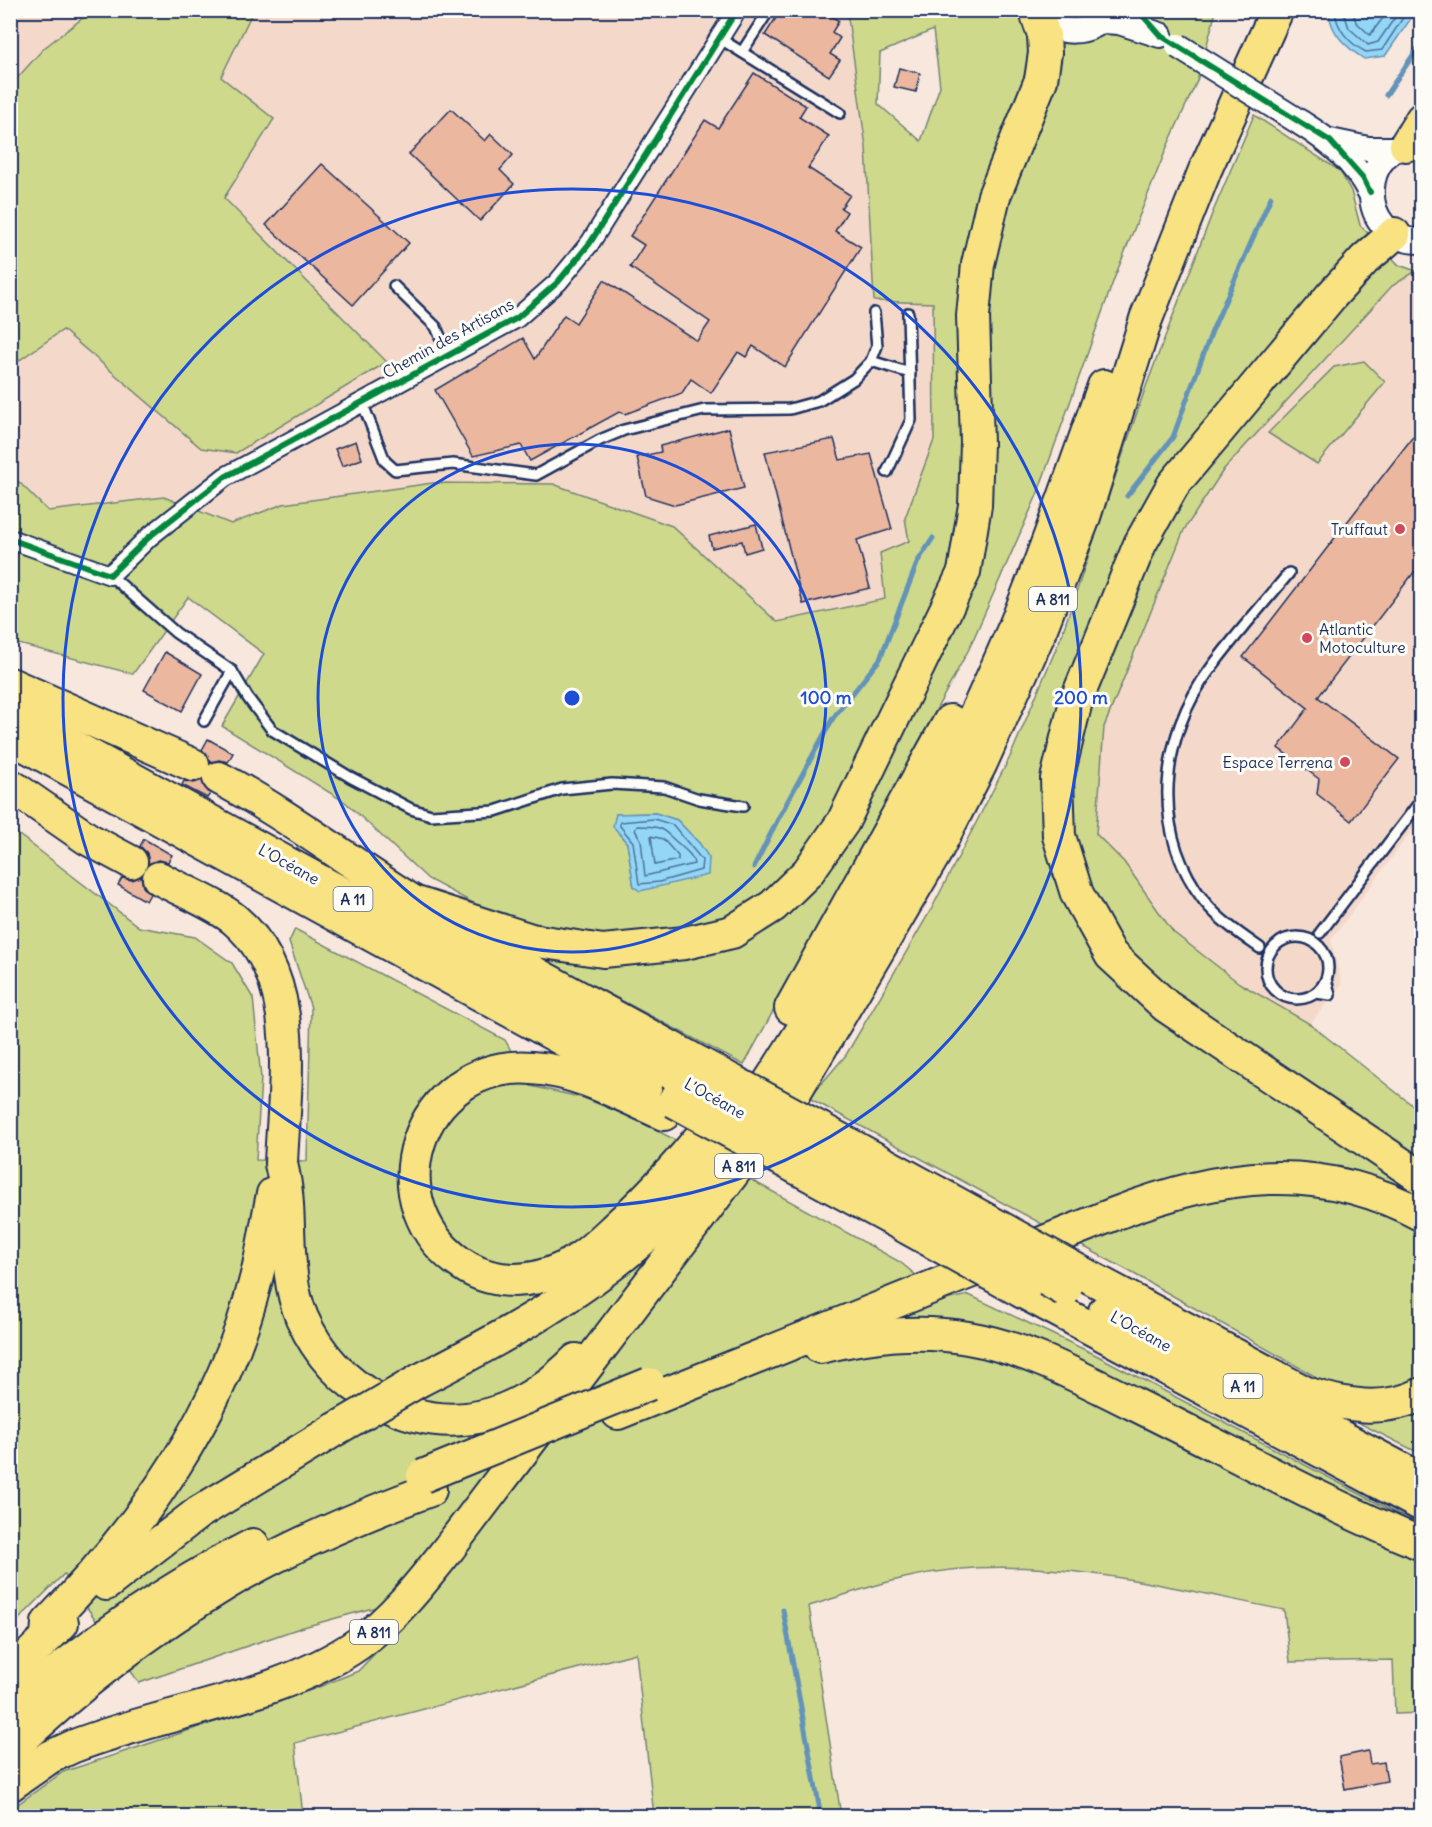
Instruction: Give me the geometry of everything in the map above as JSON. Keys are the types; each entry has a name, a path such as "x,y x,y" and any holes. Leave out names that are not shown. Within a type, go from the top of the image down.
{"highway":[{"name":"A 811","path":"10,1674 47,1637 137,1559 198,1513 420,1380 501,1337 601,1272 658,1225 710,1164 789,1051 883,896 985,694 1016,624 1173,208 1274,12"},
{"name":"A 811","path":"10,1785 50,1757 74,1746 300,1675 356,1645 374,1632 391,1616 449,1548 796,1090 885,941 963,800 1017,686 1056,594 1083,520 1146,319 1205,170 1274,12"},
{"path":"413,902 531,940 603,951 685,943 732,932 772,906 808,872 843,822 943,620 964,572 975,505 977,443 974,316 978,264 994,196 1041,80 1045,53 1044,36 1036,14"},
{"path":"1408,237 1365,259 1331,296 1173,485 1140,544 1076,701 1057,779 1059,836 1077,894 1111,955 1166,1006 1422,1178"},
{"path":"683,1091 576,1076 531,1067 491,1071 470,1080 436,1107 418,1143 414,1169 414,1195 419,1215 444,1251 478,1274 505,1280 533,1279 561,1270 593,1248 664,1182 691,1152 753,1068 800,994 962,699 1023,575 1046,518 1061,505"},
{"path":"10,684 206,772 260,800 413,902 470,937 683,1091"},
{"name":"L’Océane","path":"10,712 683,1091 721,1126 808,1148"},
{"name":"L’Océane","path":"10,737 683,1091 808,1148 921,1210 1074,1281 1422,1480"},
{"path":"10,785 88,839 131,862"},
{"path":"159,878 234,919 254,939 273,969 285,1010 281,1164 286,1184 289,1267 294,1296 306,1325 329,1363 344,1379 402,1413 425,1418 465,1420 488,1415 521,1403 553,1381 605,1329 621,1320"},
{"path":"10,1711 58,1669 132,1615 216,1564 260,1542 426,1483 647,1393 1033,1228 1176,1175 1247,1163 1306,1163 1375,1177 1422,1197"},
{"path":"47,1637 48,1623 120,1546 153,1501 201,1420 233,1351 247,1309 256,1279 275,1180 281,1164"},
{"path":"647,1393 753,1358 1152,1199 1198,1186 1268,1177 1303,1178 1353,1187 1391,1199 1422,1215"},
{"name":"L’Océane","path":"921,1210 1023,1292 1422,1505"},
{"path":"1074,1281 1306,1393 1332,1402 1365,1406 1401,1403 1422,1394"},
{"path":"753,1358 765,1362 858,1338 890,1333 941,1334 997,1344 1049,1363 1344,1510 1422,1544"},
{"path":"10,1750 110,1664 227,1583 426,1483"}],"main road":[{"path":"1138,10 1169,41"},
{"path":"1036,14 1050,26 1077,31 1108,16 1169,41 1330,141 1363,178 1370,192 1373,208 1381,223 1408,237"},
{"path":"1330,141 1368,149 1412,139"},
{"path":"1370,192 1378,166 1412,139"}],"street":[{"name":"Chemin des Artisans","path":"110,575 149,537 225,477 517,318 558,282 590,243 737,10"},
{"path":"10,539 110,575"}],"lane":[{"path":"742,52 769,10"},
{"path":"719,38 840,113"},
{"path":"394,286 436,327 448,355"},
{"path":"362,402 386,462 395,470 453,464 536,475 600,440 624,430 704,410 790,409 819,401 854,379 871,361 877,346 874,313"},
{"path":"887,472 911,420 908,313"},
{"path":"871,361 910,373"},
{"path":"1289,573 1210,669 1175,736 1166,804 1174,838 1187,872 1204,901 1225,923 1260,948 1270,984 1286,997 1296,999 1316,993 1326,980 1328,963 1321,948 1320,933"},
{"path":"110,575 176,633 232,671 248,698 272,730 350,777 411,809 448,816 495,812 562,789 612,784 664,787 699,799 743,806"},
{"path":"204,721 232,671"},
{"path":"1260,948 1273,947 1288,938 1320,933 1422,799"},
{"path":"1306,937 1321,948"},
{"path":"1266,964 1273,947"}],"shaded area":[{"path":"11,11 92,11 44,48 11,85"},
{"path":"253,11 847,11 866,147 874,300 933,303 934,440 905,518 909,542 880,553 885,599 777,622 672,526 553,484 433,483 283,504 231,524 164,497 48,511 11,473 10,366 63,329 201,448 386,362 224,198 274,120 220,78"},
{"path":"1421,268 1421,818 1331,940 1342,984 1310,1024 1239,983 1173,932 1124,862 1096,834 1104,727 1184,530 1224,469 1392,286"}],"green space":[{"path":"92,11 253,11 221,77 274,119 224,198 387,362 236,453 201,448 63,330 11,366 11,85 44,48"},
{"path":"847,11 1216,11 1197,81 1167,147 1114,279 1037,495 969,649 744,1065 541,958 531,925 488,911 428,879 345,802 222,726 264,654 188,597 133,674 11,642 10,473 48,511 164,497 231,524 283,504 433,483 553,484 672,526 777,622 885,599 880,553 909,541 905,518 934,440 933,303 874,301 866,147","holes":["933,30 940,86 921,141 878,104 880,53","655,813 677,820 700,844 634,887 627,843 619,834 616,814"]},
{"path":"1254,115 1340,171 1351,191 1360,225 1399,265 1416,271 1392,286 1224,469 1184,530 1104,727 1096,834 1124,862 1173,932 1239,983 1310,1024 1421,1112 1421,1454 1361,1424 1313,1375 1127,1270 809,1098 846,1055 932,908 1010,757 1061,637 1145,389 1212,214"},
{"path":"1364,361 1385,382 1317,464 1268,433 1334,367"},
{"path":"10,828 139,927 195,937 232,963 253,998 261,1078 256,1160 307,1161 311,1008 289,942 295,929 505,1040 531,1086 584,1098 635,1119 900,1262 946,1300 969,1295 1096,1355 1421,1526 1421,1713 1395,1714 1393,1660 1290,1662 1284,1610 1097,1574 1001,1567 954,1569 896,1580 809,1606 841,1816 654,1816 636,1653 295,1743 303,1816 11,1816 11,1809 63,1772 314,1689 358,1671 435,1591 300,1628 139,1683 64,1574 11,1627"}],"water":[{"path":"1329,10 1416,11 1385,56 1364,59 1340,39 1332,26"},
{"path":"655,813 677,820 700,844 709,858 708,875 640,891 634,887 627,843 613,826 616,814"}],"building":[{"path":"781,10 822,10 839,21 832,32 840,38 830,54 840,60 829,76 765,35"},
{"path":"899,68 920,73 916,92 894,87"},
{"path":"754,73 806,106 799,117 829,136 808,168 850,195 841,208 847,212 835,231 861,247 785,367 753,346 746,357 738,352 711,393 691,379 682,393 625,414 619,412 530,461 521,445 473,456 435,390 523,338 535,359 564,315 576,323 604,280 697,341 710,322 630,267 644,245 630,236 705,120 718,128"},
{"path":"451,109 485,141 491,134 513,155 500,170 514,184 480,221 409,154"},
{"path":"322,164 409,243 353,305 266,225"},
{"path":"1422,425 1422,562 1318,697 1399,759 1351,821 1317,794 1319,779 1278,748 1308,708 1243,657"},
{"path":"729,428 744,488 675,505 646,496 637,457 661,452 660,446"},
{"path":"834,439 840,460 871,454 892,529 857,540 870,588 803,604 765,452"},
{"path":"356,441 362,459 342,466 335,449"},
{"path":"756,524 762,548 745,553 742,541 712,548 709,536"},
{"path":"165,652 202,674 182,711 144,690"},
{"path":"208,739 233,753 228,762 219,760 211,762 202,750"},
{"path":"202,780 210,794 207,798 182,785 184,781 194,783"},
{"path":"144,839 172,855 168,862 158,860 149,864 147,853 140,846"},
{"path":"141,876 143,887 150,894 146,901 118,885 122,878 132,880"},
{"path":"1368,1751 1370,1764 1384,1762 1387,1781 1345,1789 1339,1757"}],"waterway":[{"path":"1386,95 1422,42"},
{"path":"1127,496 1173,437 1212,331 1271,197"},
{"path":"754,867 833,718 880,659 918,561 933,538"},
{"path":"783,1610 821,1816"}],"cycle path":[{"path":"10,539 110,575 149,537 225,477 517,318 558,282 590,243 737,10"},
{"path":"1138,10 1160,35 1330,141 1363,178 1370,192"}],"place":[{"name":"Truffaut","path":"1400,529"},
{"name":"Atlantic Motoculture","path":"1307,638"},
{"name":"Espace Terrena","path":"1345,762"}]}
